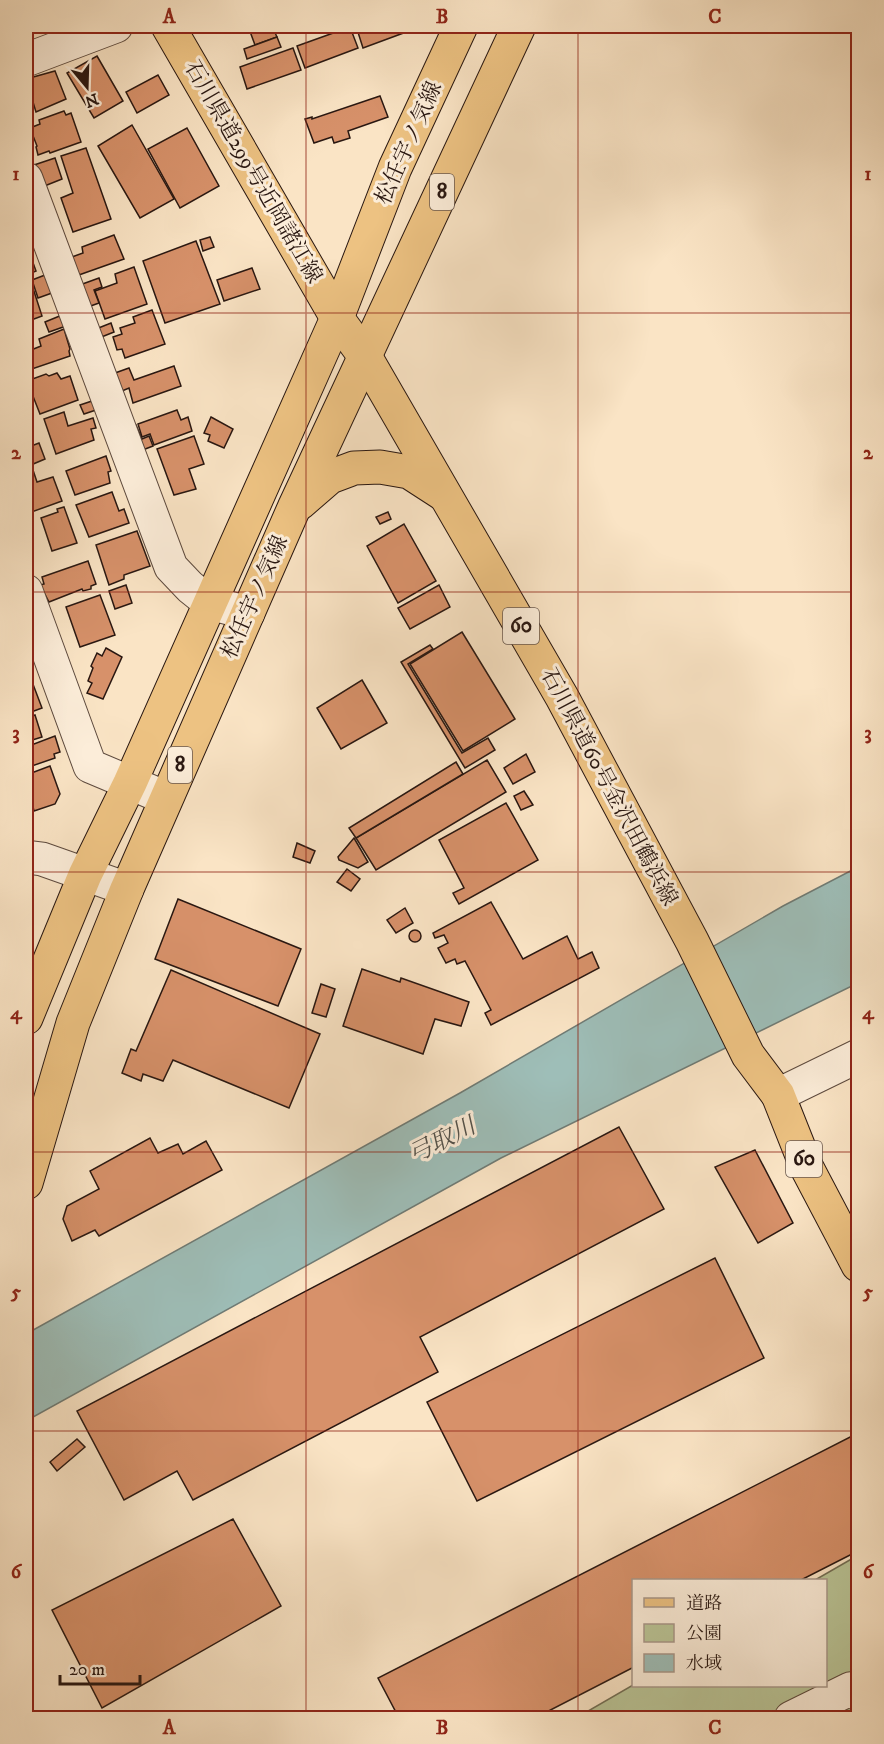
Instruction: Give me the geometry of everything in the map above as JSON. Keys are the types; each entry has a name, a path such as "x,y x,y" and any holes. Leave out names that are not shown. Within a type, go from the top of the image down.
{"main road":[{"name":"石川県道299号近岡諸江線","path":"168,26 337,318"},
{"name":"松任宇ノ気線","path":"26,1018 85,875 130,783 337,318 395,168 461,26"},
{"name":"松任宇ノ気線","path":"26,1183 74,1023 127,889 294,508 519,26"},
{"name":"石川県道60号金沢田鶴浜線","path":"337,318 366,358 561,697 692,941 748,1054 778,1095 807,1168 858,1265"},
{"path":"294,508 330,477 354,468 380,467 408,472 445,495"}],"street":[{"path":"26,60 116,26"},
{"path":"26,179 171,567 190,587 210,603 248,613"},
{"path":"26,591 90,766 166,798"},
{"path":"26,857 42,859 127,889"},
{"path":"778,1095 858,1056"},
{"path":"790,1719 850,1689 858,1694"}],"green space":[{"path":"855,1557 858,1569 858,1718 786,1718 777,1714 774,1718 576,1718 632,1686 827,1687 827,1579 817,1579"}],"water":[{"name":"弓取川","path":"858,867 858,983 501,1158 26,1421 26,1334 460,1093 783,906"}],"building":[{"path":"248,26 272,26 277,37 255,45"},
{"path":"356,26 416,26 417,28 363,48"},
{"path":"350,27 358,48 305,68 297,46"},
{"path":"277,37 281,47 247,59 244,49"},
{"path":"293,48 301,70 247,89 240,67"},
{"path":"97,56 123,101 94,118 67,73"},
{"path":"55,71 66,99 36,112 26,79"},
{"path":"158,75 169,95 137,113 126,92"},
{"path":"380,96 388,117 348,131 350,138 334,143 332,137 314,143 305,119 312,117 312,119"},
{"path":"64,111 66,115 71,113 81,142 38,155 30,128 40,124 39,120"},
{"path":"132,125 174,199 140,218 98,146"},
{"path":"187,128 219,186 180,208 148,149"},
{"path":"86,148 111,219 73,232 61,198 73,193 61,156"},
{"path":"55,158 62,179 42,187 34,165"},
{"path":"114,235 124,259 76,276 69,258 83,253 82,247"},
{"path":"210,237 214,247 203,251 200,240"},
{"path":"196,241 220,304 165,323 143,261"},
{"path":"26,243 36,271 26,275"},
{"path":"134,267 147,304 105,319 95,291 117,283 115,274"},
{"path":"252,268 260,289 224,301 217,280"},
{"path":"45,275 52,293 38,298 32,280"},
{"path":"99,278 102,287 94,290 99,303 85,308 77,286"},
{"path":"31,282 42,316 26,322 26,284"},
{"path":"152,310 165,344 125,358 122,349 117,350 113,337 122,334 120,328 135,323 133,317"},
{"path":"62,315 66,326 49,332 45,322"},
{"path":"111,323 114,332 99,338 96,329"},
{"path":"64,329 70,356 26,371 26,352 41,346 39,339"},
{"path":"174,366 181,386 133,403 129,388 122,391 115,373 129,368 134,380"},
{"path":"57,373 61,379 70,376 78,400 40,414 27,381 46,374 49,376"},
{"path":"26,393 33,417 26,420"},
{"path":"92,401 96,410 84,414 80,405"},
{"path":"177,410 181,420 188,417 192,431 154,445 150,434 142,437 138,424"},
{"path":"64,412 68,426 93,418 96,428 91,429 94,440 56,454 44,419"},
{"path":"211,417 233,429 224,448 208,441 210,435 204,433"},
{"path":"136,425 142,439 149,436 153,446 140,451 131,427"},
{"path":"194,436 204,464 189,469 196,489 174,495 157,449"},
{"path":"39,443 45,459 26,467 26,448"},
{"path":"106,456 111,471 108,472 110,483 75,495 66,471"},
{"path":"33,470 37,482 53,477 62,501 26,514 26,473"},
{"path":"112,492 119,511 124,509 129,523 89,537 76,505"},
{"path":"64,507 77,543 52,551 41,518 58,512 57,509"},
{"path":"388,512 391,519 380,524 376,517"},
{"path":"404,524 436,581 398,603 367,546"},
{"path":"137,531 150,566 124,575 124,579 109,585 96,545"},
{"path":"88,561 96,584 91,586 91,589 83,591 82,589 49,602 40,585 44,584 42,577"},
{"path":"126,585 132,603 115,609 109,591"},
{"path":"439,585 450,607 410,629 398,608"},
{"path":"100,595 115,635 80,647 66,607"},
{"path":"462,632 515,719 463,751 410,664"},
{"path":"430,645 433,649 408,664 462,753 488,738 495,750 465,768 401,662"},
{"path":"106,648 122,657 103,699 87,693 92,683 88,681 93,668 91,666 97,653 102,656"},
{"path":"28,671 42,708 26,714 26,672"},
{"path":"362,680 387,723 341,749 317,708"},
{"path":"35,715 42,737 26,742 26,718"},
{"path":"55,736 60,752 54,754 55,758 26,768 26,747"},
{"path":"526,754 535,772 513,784 504,768"},
{"path":"487,760 506,792 376,870 356,838"},
{"path":"456,762 463,774 356,838 349,828"},
{"path":"50,766 60,794 55,804 34,811 32,803 26,804 26,775"},
{"path":"524,791 533,805 521,810 514,796"},
{"path":"506,803 538,860 459,904 453,893 464,888 439,840"},
{"path":"354,838 368,862 358,868 339,860 338,857"},
{"path":"297,843 315,851 310,863 293,857"},
{"path":"347,869 360,879 351,891 337,882"},
{"path":"178,899 301,949 278,1006 155,959"},
{"path":"491,902 523,959 567,936 578,959 592,952 599,968 491,1025 485,1013 491,1010 465,961 457,964 455,959 446,963 438,948 448,943 444,935 435,938 433,933"},
{"path":"405,908 413,923 396,933 387,920"},
{"path":"415,930 421,936 415,942 409,936"},
{"path":"362,969 400,982 401,978 469,1002 461,1026 435,1019 423,1054 343,1026"},
{"path":"171,970 320,1034 289,1108 173,1060 163,1081 143,1074 141,1081 122,1073 131,1049 136,1051"},
{"path":"321,984 335,989 326,1017 312,1013"},
{"path":"619,1127 664,1209 420,1337 438,1372 193,1500 177,1471 124,1500 77,1411"},
{"path":"150,1138 158,1153 178,1144 183,1154 206,1141 222,1170 99,1236 95,1230 72,1241 63,1219 67,1206 99,1189 90,1171"},
{"path":"755,1150 793,1223 758,1243 715,1167"},
{"path":"715,1258 764,1358 477,1501 427,1402"},
{"path":"858,1433 858,1551 803,1579 632,1579 632,1668 535,1718 399,1718 378,1678"},
{"path":"77,1439 85,1447 57,1471 50,1462"},
{"path":"233,1519 281,1606 102,1708 52,1610"}]}
